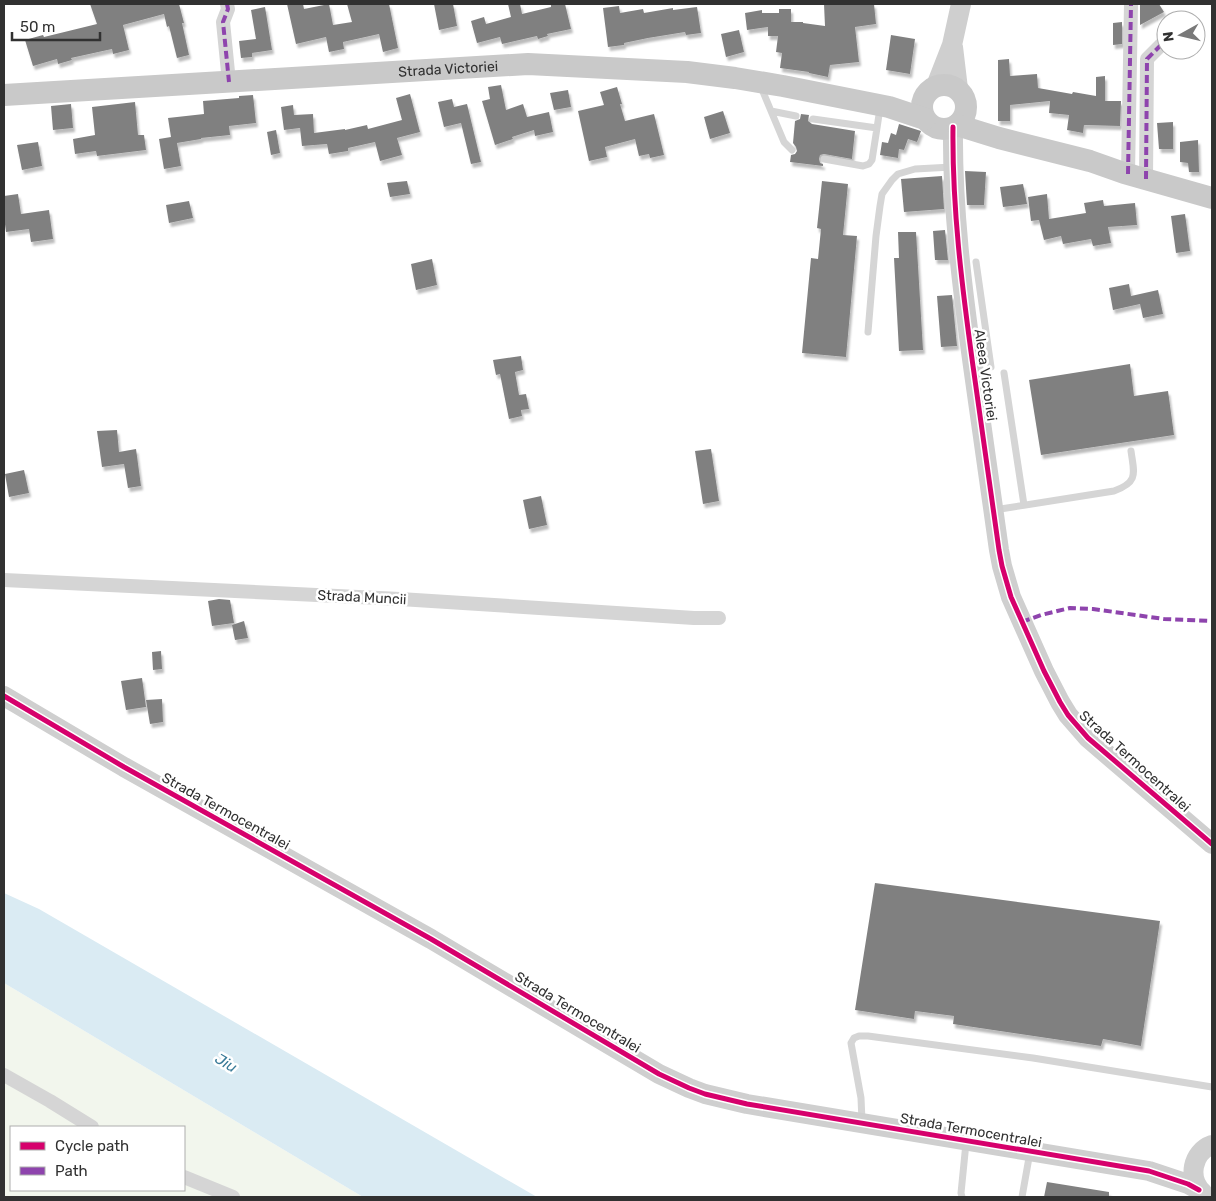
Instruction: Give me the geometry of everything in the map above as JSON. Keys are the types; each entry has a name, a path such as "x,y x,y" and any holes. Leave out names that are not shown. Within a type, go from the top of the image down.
{"main road":[{"name":"Strada Victoriei","path":"4,95 528,64 687,72 759,82 882,114 950,116"},
{"path":"882,114 932,88 944,84 951,85 950,116"},
{"path":"932,88 924,96 922,112 950,116 974,116 999,138 1090,161 1137,177 1212,198"}],"street":[{"path":"227,4 228,9 223,22 229,82"},
{"path":"932,88 952,45 961,4"},
{"path":"1131,4 1137,177"},
{"name":"Aleea Victoriei","path":"952,45 950,116 958,247 964,301 1002,566 1011,597 1022,622"},
{"path":"1137,177 1147,59 1156,50"},
{"name":"Strada Muncii","path":"4,580 400,598 694,618 719,618"},
{"name":"Strada Termocentralei","path":"1022,622 1052,687 1068,715 1078,727 1109,756 1208,838"},
{"name":"Strada Termocentralei","path":"4,696 124,767 431,939 689,1088 726,1100 747,1104 1149,1171 1188,1184 1204,1194"},
{"path":"4,1075 90,1126"},
{"path":"1149,1171 1184,1162 1208,1147"},
{"path":"1204,1194 1194,1181 1193,1172 1195,1162 1208,1147"},
{"path":"185,1177 233,1197"}],"lane":[{"path":"759,82 784,142 792,150"},
{"path":"771,111 796,116"},
{"path":"813,119 882,114 872,160 869,164 863,166 824,159"},
{"path":"868,332 876,236 882,194 898,174 953,162"},
{"path":"976,262 991,367"},
{"path":"1004,373 1024,506"},
{"path":"993,510 1114,491 1124,487 1132,480 1134,473 1131,451"},
{"path":"862,1124 861,1098 851,1043 858,1036 1033,1058 1212,1087"},
{"path":"962,1197 967,1141"},
{"path":"1022,1197 1030,1152"}],"shaded area":[{"path":"4,983 363,1197 4,1197"}],"water":[{"name":"Jiu","path":"4,893 39,909 537,1197 363,1197 4,983"}],"building":[{"path":"90,4 179,4 189,55 177,58 164,14 123,25 129,50 113,54 112,49 71,58 72,60 58,64 57,59 33,66 25,40 97,24"},
{"path":"287,4 303,4 304,9 329,4 333,25 352,22 347,4 389,4 398,48 383,52 379,34 343,42 344,49 329,52 326,37 296,44"},
{"path":"434,4 453,4 457,26 439,30"},
{"path":"508,4 520,4 522,14 551,7 551,4 565,4 571,29 547,34 548,36 538,39 537,36 502,44 500,37 477,43 471,21 484,17 486,24 511,17"},
{"path":"824,4 874,4 876,24 855,27 859,62 830,65 828,77 780,68 782,53 776,52 778,36 768,36 768,27 747,30 745,13 762,10 762,13 779,13 779,9 791,9 791,22 825,26"},
{"path":"1140,4 1159,4 1163,10 1156,10 1156,16 1140,25"},
{"path":"619,6 620,13 643,9 644,13 673,8 673,10 697,7 701,33 686,35 685,32 608,47 603,8"},
{"path":"265,7 272,50 252,53 252,57 241,58 239,41 256,39 251,10"},
{"path":"1122,22 1122,44 1113,45 1113,23"},
{"path":"739,30 744,52 726,57 721,34"},
{"path":"891,35 915,39 910,74 886,70"},
{"path":"1009,59 1010,76 1037,74 1038,88 1096,96 1096,77 1105,76 1105,101 1121,101 1120,126 1084,125 1083,133 1067,130 1069,115 1049,113 1050,101 1010,105 1010,121 998,121 998,60"},
{"path":"501,85 506,110 523,104 527,117 549,112 553,132 535,136 534,130 495,145 482,101 490,99 488,87"},
{"path":"617,87 625,121 654,114 664,155 650,158 649,154 639,156 635,139 605,147 607,157 589,161 578,111 604,105 600,92"},
{"path":"568,90 571,107 554,110 550,93"},
{"path":"410,94 420,132 397,138 402,155 380,161 375,142 348,148 348,151 329,154 327,144 302,146 300,128 284,130 281,107 293,105 294,115 313,114 314,133 345,130 367,125 368,129 402,120 396,98"},
{"path":"253,95 256,123 229,126 230,135 177,143 181,166 164,169 159,139 171,137 168,118 204,114 203,101"},
{"path":"452,99 454,107 467,104 481,162 471,164 461,123 444,127 438,102"},
{"path":"135,102 138,135 144,135 146,150 97,156 96,151 75,154 73,139 95,135 92,107"},
{"path":"71,104 73,128 53,130 51,106"},
{"path":"723,111 730,133 710,139 704,117"},
{"path":"801,114 809,115 808,121 812,124 855,131 852,159 824,154 820,155 819,159 823,166 790,162 791,155 797,151 793,143 795,121 800,119"},
{"path":"1173,122 1173,149 1159,149 1157,123"},
{"path":"899,124 921,131 917,142 908,139 904,150 899,149 898,158 880,155 882,142 888,143 891,133 896,135"},
{"path":"276,130 280,153 271,155 267,132"},
{"path":"1198,140 1199,172 1189,172 1188,163 1180,162 1180,142"},
{"path":"38,142 42,166 22,170 17,145"},
{"path":"965,171 986,172 984,205 967,205"},
{"path":"942,176 944,209 904,212 901,179"},
{"path":"407,181 410,194 390,197 387,183"},
{"path":"822,181 848,184 843,235 857,236 846,357 802,353 811,258 818,259 821,229 817,228"},
{"path":"1023,184 1027,204 1003,207 1000,187"},
{"path":"18,194 21,214 49,210 53,239 31,242 29,229 6,232 4,196"},
{"path":"1047,194 1049,219 1086,213 1084,203 1103,200 1104,206 1135,203 1137,225 1108,227 1111,243 1093,246 1091,239 1063,244 1061,236 1044,240 1039,220 1031,221 1028,197"},
{"path":"189,201 193,218 169,223 166,205"},
{"path":"1185,214 1190,251 1176,253 1171,216"},
{"path":"945,230 948,260 935,260 933,231"},
{"path":"898,232 916,232 923,350 899,351 894,258 899,258"},
{"path":"432,259 437,285 416,290 411,264"},
{"path":"1129,284 1131,296 1158,290 1163,314 1143,318 1140,304 1113,310 1109,288"},
{"path":"952,295 957,346 941,347 937,296"},
{"path":"521,356 523,370 515,372 519,395 526,394 529,409 521,410 522,416 509,419 500,374 496,375 493,360"},
{"path":"1130,364 1134,396 1168,391 1174,435 1041,455 1029,380"},
{"path":"117,430 119,452 136,449 141,486 128,488 124,464 102,467 97,431"},
{"path":"711,449 719,501 703,504 695,451"},
{"path":"24,470 29,493 9,497 5,474"},
{"path":"541,496 547,525 529,529 523,500"},
{"path":"230,600 234,623 212,626 208,601"},
{"path":"244,621 248,638 235,640 232,625"},
{"path":"161,651 162,669 153,670 152,652"},
{"path":"142,678 146,707 126,710 121,681"},
{"path":"162,699 163,722 150,724 146,700"},
{"path":"875,883 1160,921 1141,1046 1103,1039 1101,1046 953,1024 954,1016 915,1011 914,1019 855,1010"},
{"path":"1047,1182 1109,1192 1109,1197 1044,1197"}],"marked path":[{"path":"227,4 228,9 223,22 229,82"},
{"path":"1128,174 1131,4"},
{"path":"1146,179 1147,59 1156,50"},
{"path":"1022,622 1070,608 1093,609 1164,619 1212,621"}],"cycle path":[{"path":"953,127 954,187 965,307 999,550 1011,597 1044,671 1068,715 1088,738 1212,844"},
{"path":"4,696 124,767 431,939 659,1074 689,1088 705,1094 747,1104 1149,1171 1188,1184 1199,1190"}]}
